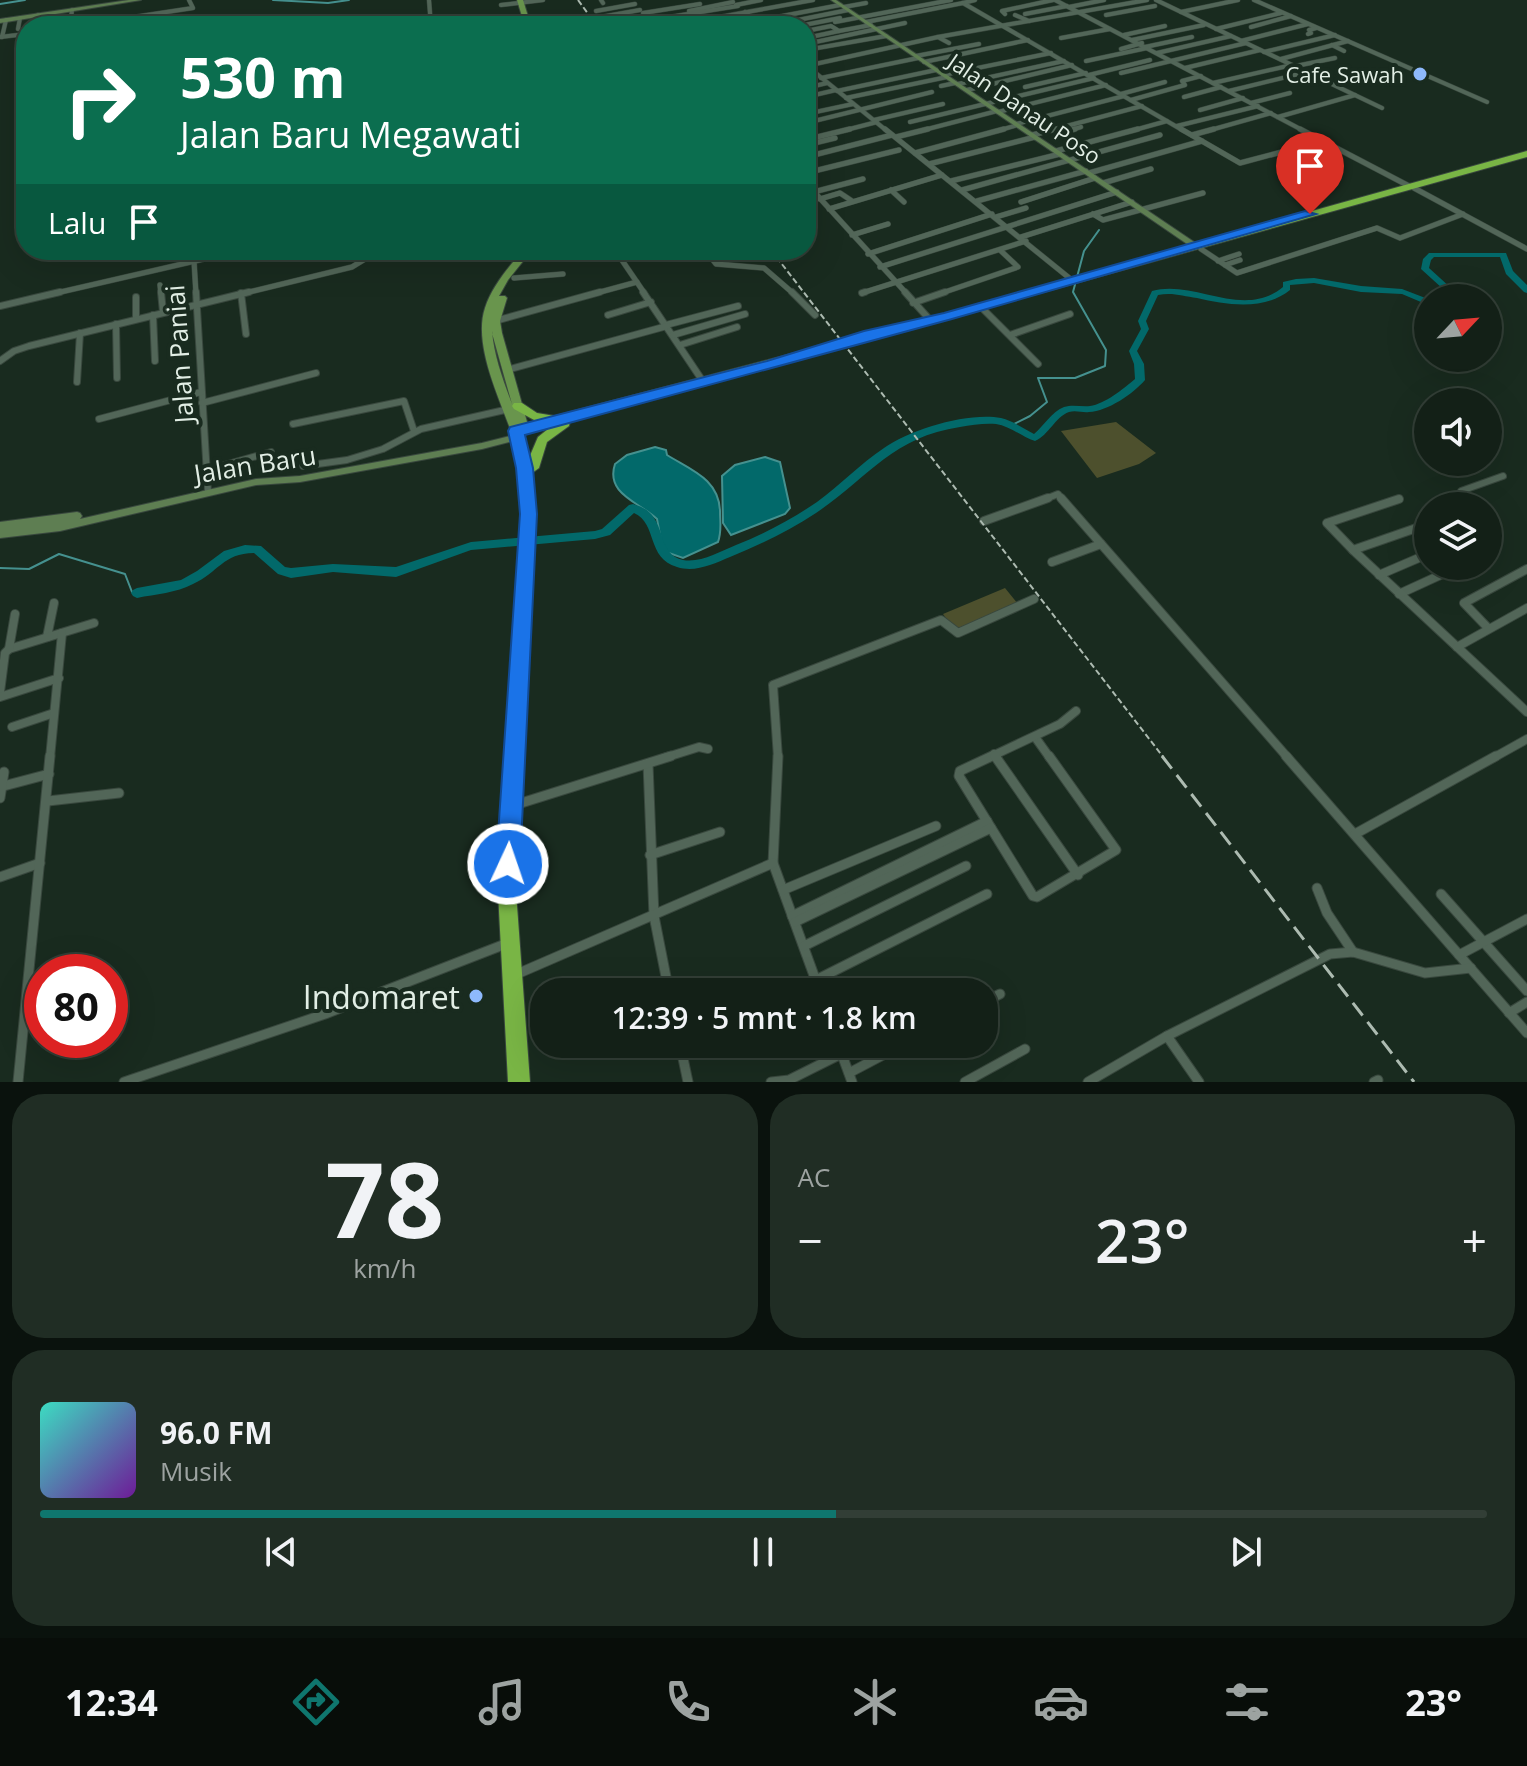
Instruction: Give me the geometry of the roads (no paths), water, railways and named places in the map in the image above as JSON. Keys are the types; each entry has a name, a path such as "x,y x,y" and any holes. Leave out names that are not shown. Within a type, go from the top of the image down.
{"highway":[{"path":"709,383 1527,156"},
{"path":"521,433 984,310 1080,281"},
{"path":"514,408 538,418 566,420"},
{"path":"532,468 542,440 566,420"},
{"path":"519,1082 514,891 532,526 532,468 521,433"},
{"path":"521,433 532,526"},
{"path":"527,1082 508,943 509,850 530,567"}],"main road":[{"path":"514,408 490,349 487,315 501,284 524,260"},
{"path":"521,433 495,321 503,294 526,260"}],"street":[{"path":"47,16 52,10 89,8 115,2 139,3 139,16 193,8 189,0"},
{"path":"501,5 543,0"},
{"path":"664,16 722,0"},
{"path":"671,16 761,0"},
{"path":"738,16 813,0"},
{"path":"801,16 849,0"},
{"path":"816,36 951,0 987,16 1240,163 1323,141"},
{"path":"816,25 865,22 975,0"},
{"path":"987,16 1057,0 1527,249"},
{"path":"1025,14 1104,0"},
{"path":"816,64 938,37 1031,23 1146,0 1155,6 1106,15"},
{"path":"1156,0 1382,108"},
{"path":"1181,12 1238,0"},
{"path":"596,11 633,2"},
{"path":"782,16 866,3"},
{"path":"1253,3 1263,4 1487,102"},
{"path":"736,4 750,16"},
{"name":"Jalan Danau Poso","path":"840,5 1237,273 1377,228 1400,238 1463,214"},
{"path":"88,16 89,8"},
{"path":"816,43 865,22 886,9"},
{"path":"72,10 72,16"},
{"path":"1216,29 1283,13"},
{"path":"735,16 748,14"},
{"path":"1015,15 1031,23"},
{"path":"1251,27 1291,16"},
{"path":"1,37 3,20"},
{"path":"835,22 905,23"},
{"path":"1111,29 1122,24"},
{"path":"1132,40 1206,24"},
{"path":"1121,73 1308,24"},
{"path":"816,29 831,26 839,31"},
{"path":"1122,35 1165,26"},
{"path":"1308,34 1311,33 1309,30 1318,28"},
{"path":"1061,38 1111,29 1132,29"},
{"path":"1086,61 1191,34 1121,49"},
{"path":"1185,68 1335,35"},
{"path":"816,46 886,36"},
{"path":"1157,53 1231,36"},
{"path":"938,37 949,43"},
{"path":"821,78 1029,40"},
{"path":"1279,59 1348,41"},
{"path":"919,59 979,44"},
{"path":"1332,45 1344,51"},
{"path":"846,98 1051,53"},
{"path":"910,122 1164,57"},
{"path":"1213,83 1335,58"},
{"path":"941,86 1064,61"},
{"path":"967,90 1072,65"},
{"path":"816,95 936,70"},
{"path":"1407,75 1418,71"},
{"path":"1010,72 1019,78"},
{"path":"1229,91 1307,72"},
{"path":"816,74 1080,281"},
{"path":"1025,87 1090,76"},
{"path":"1131,100 1185,85 1182,81 1201,76"},
{"path":"915,153 1165,82"},
{"path":"816,86 827,83"},
{"path":"816,155 1106,85"},
{"path":"1184,97 1221,87"},
{"path":"816,120 932,92"},
{"path":"1251,103 1290,93"},
{"path":"1278,117 1355,95"},
{"path":"1200,110 1243,98"},
{"path":"816,112 853,104"},
{"path":"816,137 943,104"},
{"path":"929,164 1142,106"},
{"path":"1177,126 1258,106"},
{"path":"1192,135 1271,113"},
{"path":"1055,150 1167,121"},
{"path":"951,181 1140,124"},
{"path":"1053,129 1061,133 1081,127"},
{"path":"964,192 1160,135"},
{"path":"818,143 835,138"},
{"path":"977,201 1090,174 1202,141"},
{"path":"816,171 899,150"},
{"path":"1103,183 1151,169"},
{"path":"1021,202 1090,174"},
{"path":"829,209 942,175"},
{"path":"816,191 863,179"},
{"path":"964,192 995,186"},
{"path":"891,190 904,202"},
{"path":"880,267 1117,192"},
{"path":"820,199 840,193 852,201"},
{"path":"1093,214 1103,220 1203,193"},
{"path":"816,194 930,320"},
{"path":"862,293 1000,250 1023,239 1132,202"},
{"path":"868,254 1026,208"},
{"path":"852,235 888,224"},
{"path":"913,303 1018,267 1000,250"},
{"path":"1218,261 1240,257 1225,265"},
{"path":"0,306 198,260"},
{"path":"0,361 20,349 352,267 363,260"},
{"path":"622,260 709,383"},
{"path":"713,260 716,264 764,268 772,272 815,315"},
{"name":"Jalan Paniai","path":"194,261 208,489"},
{"path":"514,278 563,274"},
{"path":"495,321 637,282"},
{"path":"160,285 163,312"},
{"path":"241,293 246,334"},
{"path":"136,297 136,319"},
{"path":"608,315 651,302"},
{"path":"507,370 738,306"},
{"path":"984,310 1038,364"},
{"path":"673,335 745,314"},
{"path":"1010,335 1070,314"},
{"path":"153,315 155,361"},
{"path":"116,324 117,378"},
{"path":"680,345 737,327"},
{"path":"77,382 80,333"},
{"path":"202,403 316,373"},
{"path":"99,419 201,392"},
{"path":"293,424 404,401 414,431"},
{"path":"303,466 336,466 383,449 414,431 514,408"},
{"name":"Jalan Baru","path":"0,526 65,519 336,466 482,446 521,433"},
{"path":"207,470 271,452"},
{"path":"1461,492 1466,487 1503,476"},
{"name":"Jalan Baru","path":"0,534 60,527 208,489"},
{"path":"984,521 1058,494 1527,1033"},
{"path":"1399,499 1326,523 1527,712"},
{"path":"1353,550 1414,529"},
{"path":"1052,562 1101,544"},
{"path":"1379,575 1414,560"},
{"path":"1488,628 1464,603 1527,569"},
{"path":"1399,594 1430,580"},
{"path":"815,978 773,863 778,761 771,690 775,683 941,620 958,633 1034,599"},
{"path":"47,637 54,603"},
{"path":"1457,647 1527,608"},
{"path":"9,649 15,614"},
{"path":"59,678 0,695 5,653 9,649 94,623"},
{"path":"18,1082 48,801 62,633"},
{"path":"1035,737 1115,845 1114,854 1040,897 1033,896 959,776 960,771 1035,737 1060,724 1076,711"},
{"path":"12,727 54,713"},
{"path":"1355,834 1527,739"},
{"path":"518,804 699,747 708,749"},
{"path":"994,754 1078,875"},
{"path":"648,764 654,916 666,978"},
{"path":"0,798 4,772"},
{"path":"1,787 49,774"},
{"path":"48,801 119,793"},
{"path":"794,919 989,825"},
{"path":"783,890 936,826"},
{"path":"650,855 720,832"},
{"path":"0,877 40,863"},
{"path":"516,987 654,916 773,863"},
{"path":"804,946 966,866"},
{"path":"1317,888 1327,913 1353,952"},
{"path":"820,978 987,894"},
{"path":"1441,894 1527,991"},
{"path":"1459,955 1527,919"},
{"path":"124,1082 325,1014 508,943"},
{"path":"1088,1082 1167,1036 1318,958 1353,952 1415,972 1438,974 1471,968"},
{"path":"1509,1013 1527,1002"},
{"path":"1167,1036 1199,1082"},
{"path":"965,1082 1025,1049"},
{"path":"683,1058 688,1082"},
{"path":"771,1082 789,1080 825,1058"},
{"path":"843,1058 850,1078 882,1058"}],"water":[{"path":"655,447 666,450 667,455 702,477 715,491 718,500 718,542 683,558 663,551 657,519 619,490 615,483 615,464 627,455"},
{"path":"765,457 780,462 790,508 785,514 731,535 723,523 722,476 735,465"}],"waterway":[{"path":"0,4 25,0"},
{"path":"273,0 328,3 349,0"},
{"path":"1010,426 1030,416 1047,402 1038,378 1075,378 1105,366 1106,350 1073,292 1084,251 1099,230"},
{"path":"1442,284 1425,269 1427,259 1432,255 1503,255 1509,272 1527,290"},
{"path":"137,593 185,583 228,554 245,549 257,549 282,571 291,573 333,568 396,572 471,546 595,535 606,532 633,508 651,521 661,551 668,559 679,564 697,565 746,546 796,521 888,450 922,432 942,426 993,421 1006,423 1035,438 1065,410 1092,409 1103,405 1140,380 1139,364 1133,351 1145,329 1142,321 1155,293 1171,291 1245,302 1279,295 1287,288 1286,284 1314,280 1414,296"},
{"path":"0,568 29,569 59,554 125,574 132,592 137,593"}],"railway":[{"path":"578,0 590,16"},
{"path":"779,260 1164,758"},
{"path":"1162,756 1414,1082"}],"place":[{"name":"Cafe Sawah","path":"1420,74"},
{"name":"Indomaret","path":"476,996"}]}
